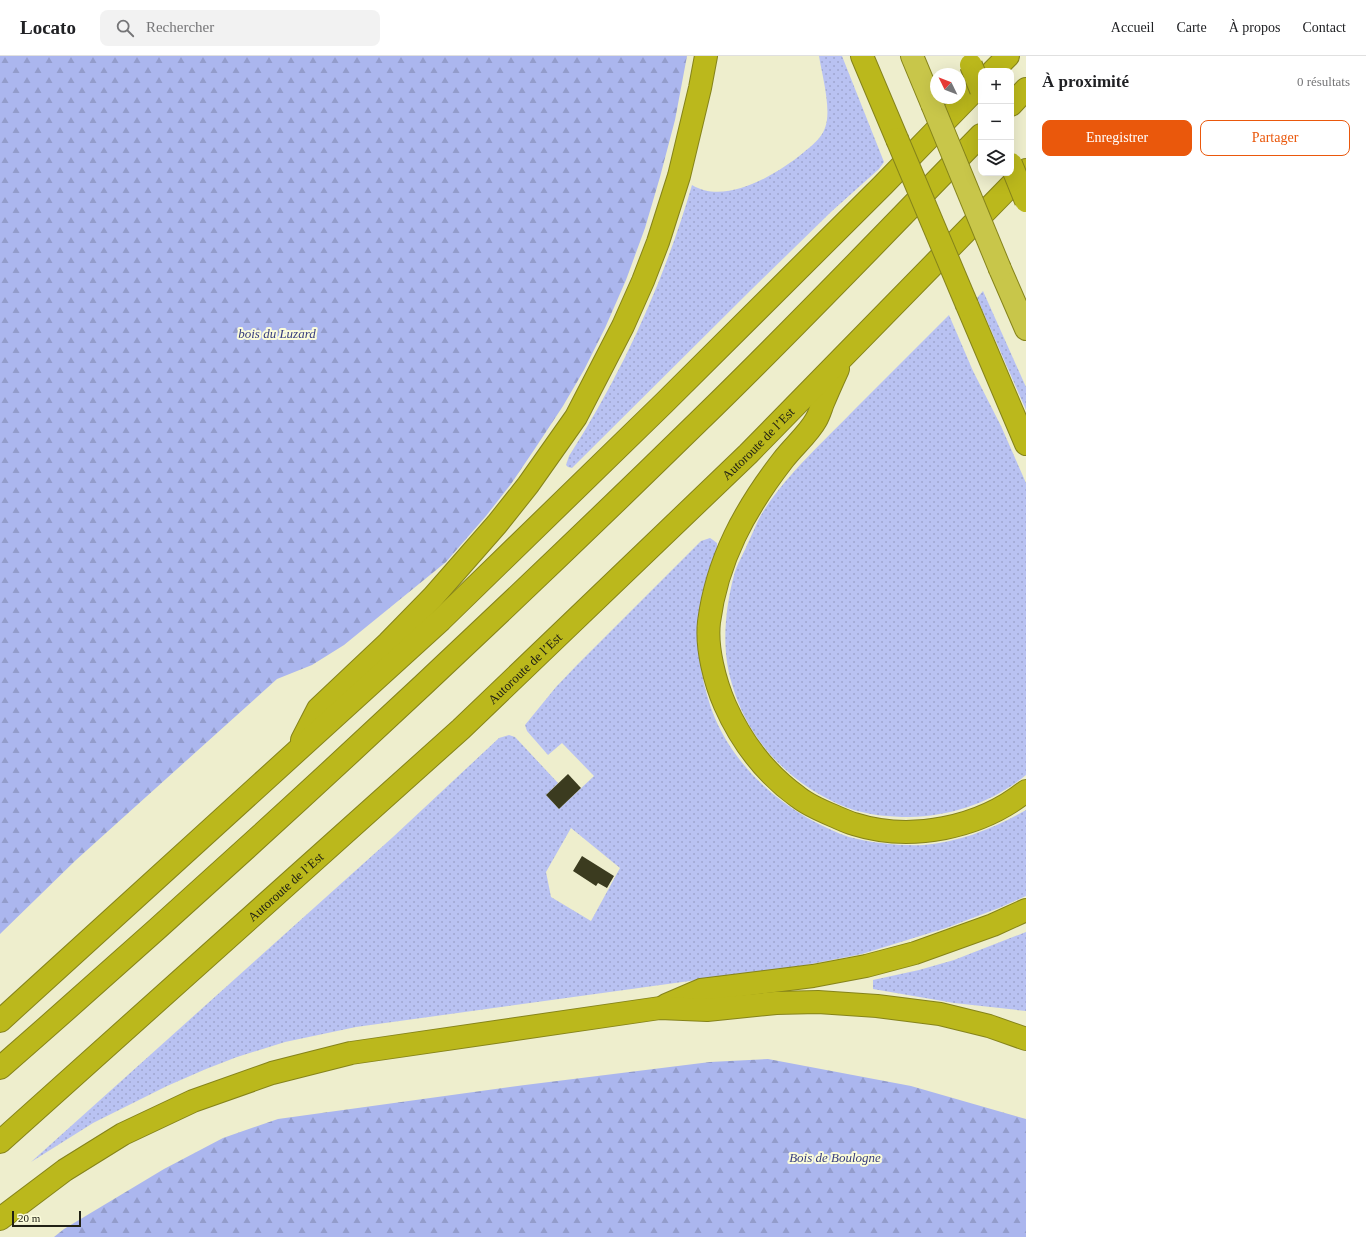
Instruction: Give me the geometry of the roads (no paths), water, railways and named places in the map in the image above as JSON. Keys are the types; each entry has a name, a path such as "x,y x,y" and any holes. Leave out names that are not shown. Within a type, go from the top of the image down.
{"highway":[{"path":"296,752 318,709 388,643 467,559 528,485 576,417 623,326 658,242 679,176 706,56"},
{"path":"862,56 1026,444"},
{"path":"912,56 1026,328"},
{"path":"996,68 1008,56"},
{"path":"969,60 978,82"},
{"path":"0,1021 441,620 572,494 883,185 978,87"},
{"path":"1012,104 1026,89"},
{"path":"0,1068 304,796 512,602 701,419 978,138"},
{"name":"Autoroute de l’Est","path":"0,1142 461,729 748,454 1026,170"},
{"path":"1014,171 1026,200"},
{"path":"842,359 816,420 784,459 760,492 740,524 724,559 714,591 709,625 711,658 721,694 731,718 750,749 773,777 799,798 824,812 854,824 882,830 914,831 946,828 980,818 1013,802 1026,792"},
{"path":"660,1008 701,990 813,976 866,966 915,953 979,930 1026,910"},
{"path":"0,1219 65,1170 123,1134 193,1102 272,1074 350,1053 660,1008 707,1010 776,1003 818,1002 876,1006 940,1014 990,1026 1026,1039"}],"park label":[{"name":"bois du Luzard","path":"277,333"},
{"name":"Bois de Boulogne","path":"835,1157"}]}
